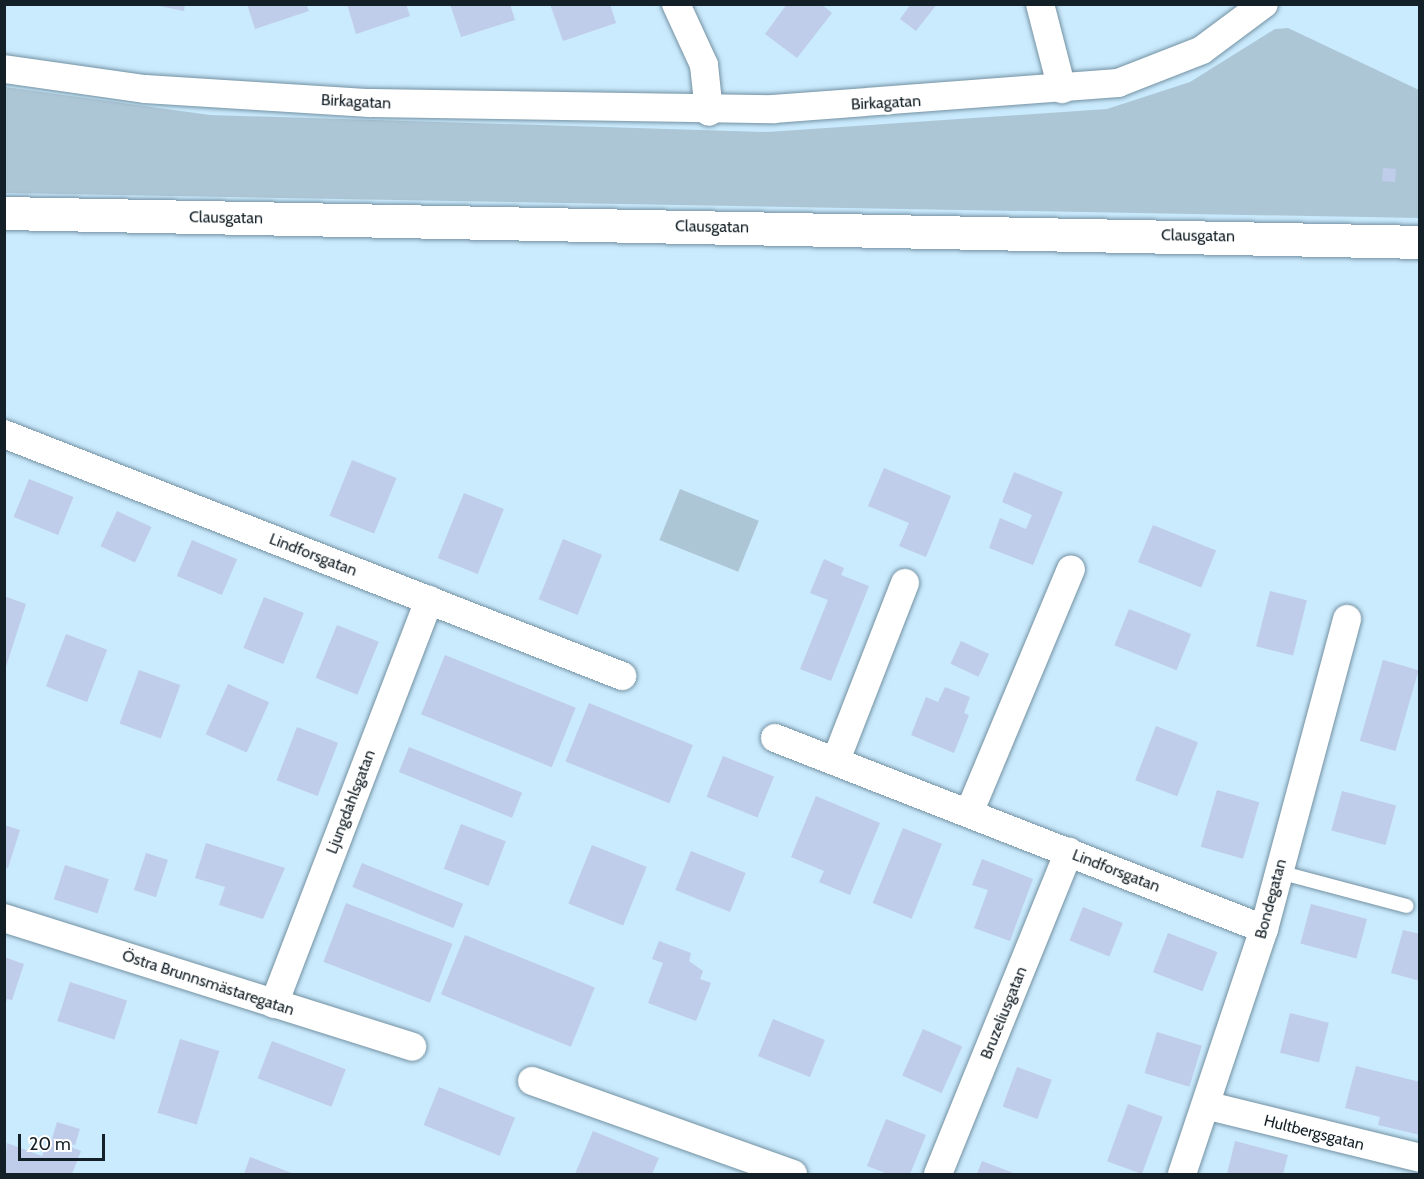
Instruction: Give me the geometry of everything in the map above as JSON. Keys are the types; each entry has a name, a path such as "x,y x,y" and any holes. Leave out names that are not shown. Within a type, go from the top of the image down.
{"main road":[{"name":"Clausgatan","path":"4,213 1419,242"}],"street":[{"path":"676,4 704,65 709,112"},
{"path":"1040,4 1062,89"},
{"name":"Birkagatan","path":"4,69 210,95 709,112 1062,89 1118,83 1177,62 1222,38 1264,4"},
{"name":"Lindforsgatan","path":"4,434 622,676"},
{"path":"969,813 1071,569"},
{"path":"836,760 905,583"},
{"name":"Ljungdahlsgatan","path":"274,1004 429,600"},
{"name":"Bondegatan","path":"1182,1174 1209,1106 1264,929 1347,619"},
{"name":"Lindforsgatan","path":"775,738 1264,929"},
{"name":"Bruzeliusgatan","path":"938,1174 1069,852"},
{"name":"Östra Brunnsmästaregatan","path":"4,918 412,1047"},
{"path":"532,1081 793,1174"},
{"name":"Hultbergsgatan","path":"1209,1106 1419,1158"}],"lane":[{"path":"1279,872 1407,906"}],"shaded area":[{"path":"1288,28 1419,90 1419,218 5,193 5,87 210,115 767,132 1107,109 1190,82 1275,29"},
{"path":"680,489 759,521 738,572 659,540"}],"building":[{"path":"150,4 185,4 184,11"},
{"path":"247,4 306,4 309,11 255,29"},
{"path":"347,4 406,4 410,16 356,34"},
{"path":"450,4 510,4 515,20 461,37"},
{"path":"550,4 610,4 616,23 563,41"},
{"path":"787,4 821,4 832,13 797,58 765,34"},
{"path":"911,4 937,4 916,31 900,19"},
{"path":"1383,168 1396,169 1395,182 1382,181"},
{"path":"352,460 397,478 374,534 330,516"},
{"path":"884,468 951,496 926,557 899,546 909,523 868,506"},
{"path":"1014,472 1063,492 1033,565 989,548 1000,518 1026,529 1032,515 1002,502"},
{"path":"29,479 74,497 58,535 14,517"},
{"path":"464,493 504,509 478,574 438,558"},
{"path":"117,511 151,527 135,562 101,546"},
{"path":"1153,525 1216,550 1201,588 1138,562"},
{"path":"563,539 602,555 578,615 539,599"},
{"path":"192,540 237,559 222,595 177,576"},
{"path":"824,559 844,568 841,575 869,586 831,681 800,669 828,600 810,593"},
{"path":"1270,591 1307,600 1293,655 1256,646"},
{"path":"4,596 26,604 5,670 4,670"},
{"path":"264,597 304,613 283,664 243,648"},
{"path":"1129,609 1191,634 1177,670 1114,645"},
{"path":"337,625 379,642 357,695 316,678"},
{"path":"66,634 107,650 87,702 46,686"},
{"path":"961,641 989,654 979,677 950,664"},
{"path":"445,655 576,708 552,767 421,714"},
{"path":"1383,660 1419,670 1395,751 1360,741"},
{"path":"139,670 180,685 161,739 120,724"},
{"path":"228,684 269,702 247,753 206,734"},
{"path":"945,687 970,697 964,713 969,715 954,753 911,735 926,697 938,702"},
{"path":"589,703 693,745 669,803 565,761"},
{"path":"1156,726 1198,742 1177,796 1135,780"},
{"path":"297,727 338,743 318,796 277,780"},
{"path":"409,747 522,793 512,818 399,772"},
{"path":"723,756 774,777 758,817 707,797"},
{"path":"1217,790 1259,802 1243,859 1201,847"},
{"path":"1342,791 1396,805 1385,845 1331,831"},
{"path":"816,796 880,823 850,895 819,882 824,871 791,857"},
{"path":"461,824 506,841 489,886 444,869"},
{"path":"4,825 20,830 8,868 4,867"},
{"path":"903,828 942,844 912,919 873,903"},
{"path":"206,843 285,868 263,919 219,905 225,887 195,878"},
{"path":"592,845 647,867 623,926 568,903"},
{"path":"691,851 746,873 730,912 675,890"},
{"path":"146,853 168,860 156,897 134,890"},
{"path":"982,859 1033,879 1010,941 974,928 988,890 972,885"},
{"path":"362,863 463,904 453,928 352,887"},
{"path":"65,865 109,879 98,913 54,899"},
{"path":"346,903 452,944 430,1003 323,962"},
{"path":"1311,904 1367,919 1356,959 1300,944"},
{"path":"1083,907 1123,923 1109,956 1070,940"},
{"path":"1403,930 1420,934 1420,981 1391,973"},
{"path":"1168,933 1217,952 1202,991 1153,972"},
{"path":"465,935 595,987 571,1047 441,994"},
{"path":"659,941 691,953 689,961 703,971 700,979 711,983 696,1021 648,1003 663,963 652,959"},
{"path":"4,957 24,964 12,1000 7,999 5,1006"},
{"path":"70,982 127,1001 114,1040 57,1021"},
{"path":"1290,1013 1329,1023 1319,1062 1280,1053"},
{"path":"773,1019 825,1040 810,1077 758,1056"},
{"path":"923,1029 962,1046 942,1093 902,1076"},
{"path":"1157,1032 1202,1046 1189,1087 1144,1073"},
{"path":"180,1039 219,1051 197,1125 157,1113"},
{"path":"272,1041 346,1069 331,1107 258,1078"},
{"path":"1356,1066 1420,1082 1420,1135 1378,1125 1380,1117 1345,1108"},
{"path":"1017,1067 1052,1080 1037,1119 1003,1106"},
{"path":"439,1087 515,1118 500,1156 424,1125"},
{"path":"1128,1104 1163,1117 1142,1174 1107,1161"},
{"path":"886,1119 926,1135 910,1174 888,1174 867,1166"},
{"path":"57,1122 80,1129 75,1145 52,1138"},
{"path":"593,1131 659,1158 652,1174 575,1174"},
{"path":"49,1138 81,1151 72,1174 4,1174 7,1143 42,1156"},
{"path":"1235,1141 1288,1155 1283,1174 1227,1174"},
{"path":"250,1157 294,1174 244,1174"},
{"path":"982,1161 1016,1174 977,1174"}]}
